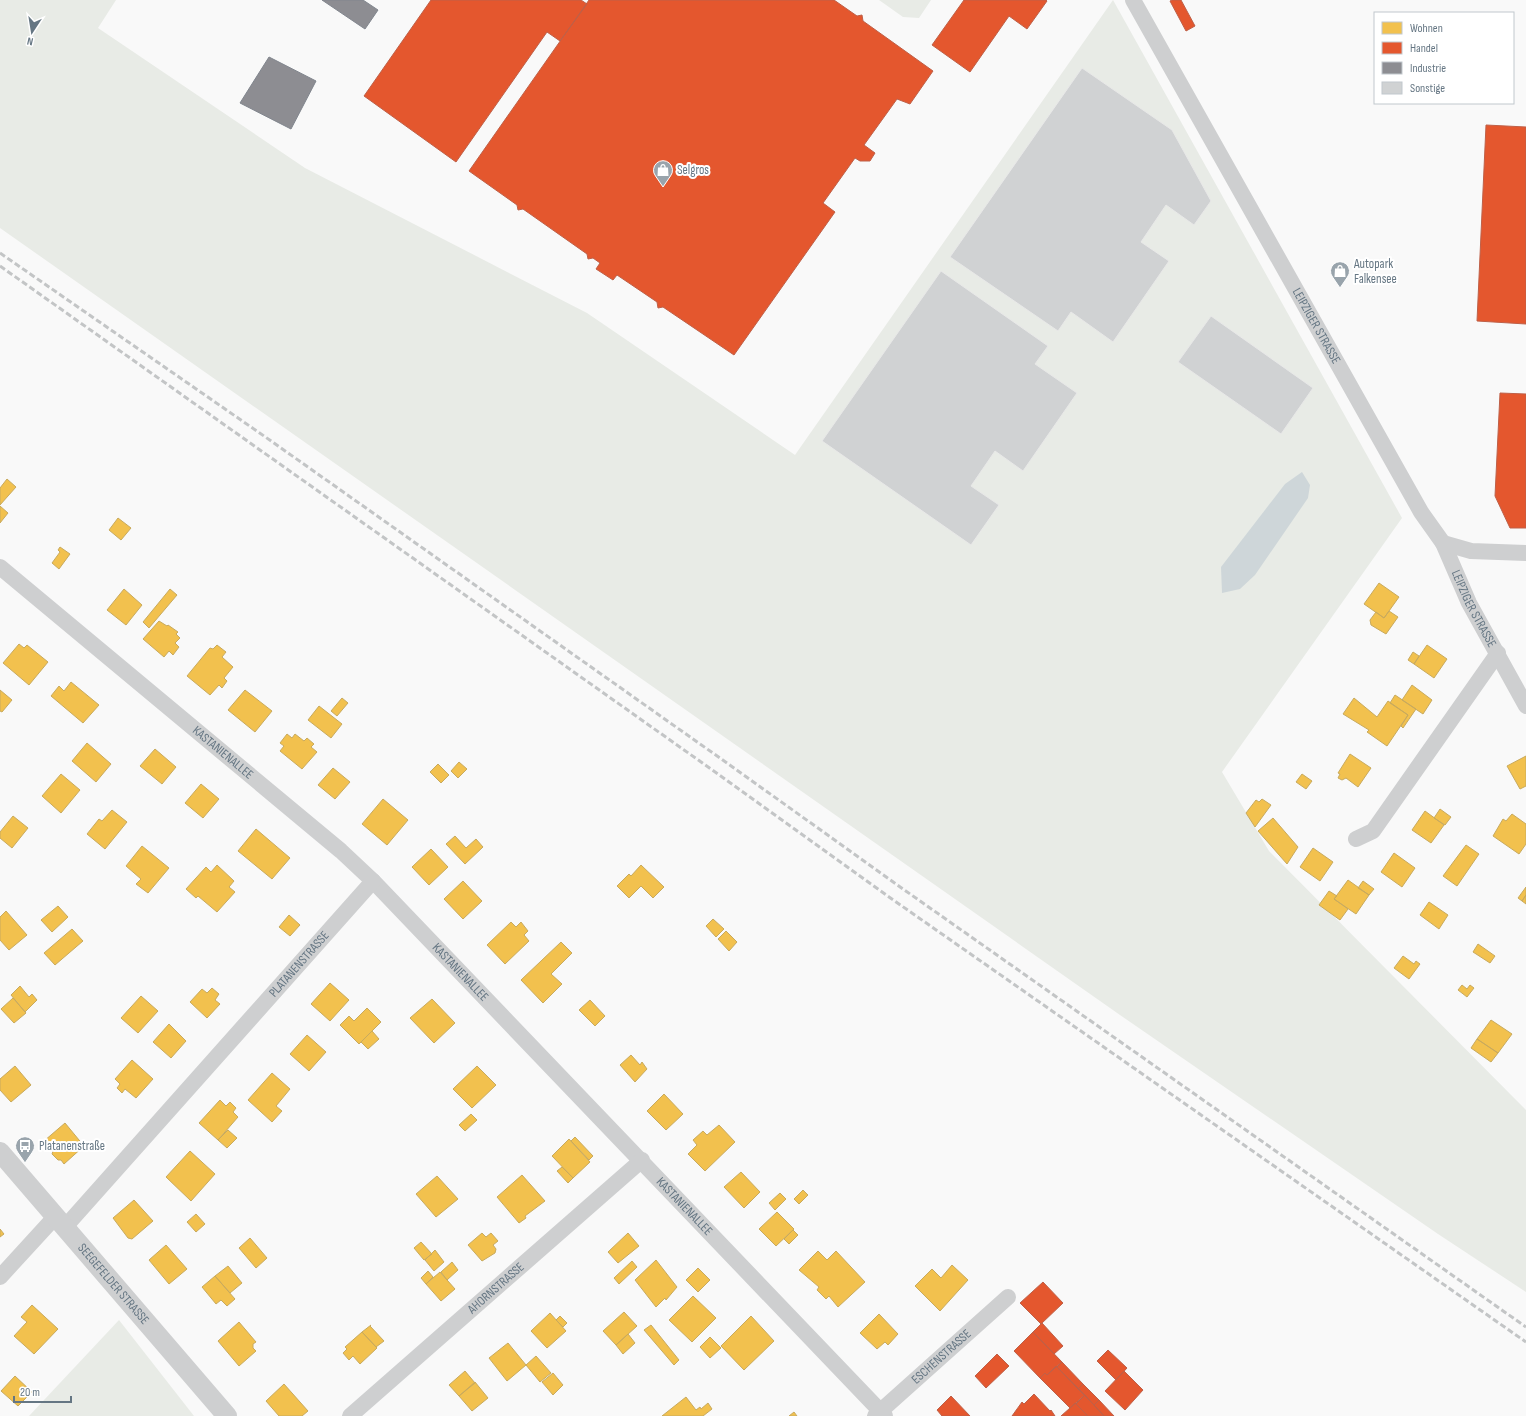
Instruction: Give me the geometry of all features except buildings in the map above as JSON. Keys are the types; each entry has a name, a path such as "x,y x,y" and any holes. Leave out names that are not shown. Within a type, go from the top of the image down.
{"street":[{"name":"LEIPZIGER STRASSE","path":"1133,0 1420,512 1443,543 1469,604 1498,653 1526,706"},
{"path":"1443,543 1471,551 1526,553"},
{"name":"KASTANIENALLEE","path":"0,567 340,851 373,881 642,1160 880,1414"},
{"name":"LEIPZIGER STRASSE","path":"1356,839 1373,831 1498,653"},
{"name":"PLATANENSTRASSE","path":"0,1277 60,1222 373,881"},
{"name":"SEEGEFELDER STRASSE","path":"0,1152 227,1416"},
{"name":"AHORNSTRASSE","path":"350,1416 642,1160"},
{"name":"ESCHENSTRASSE","path":"880,1414 1008,1297"}],"shaded area":[{"path":"0,0 116,0 98,28 305,168 587,313 795,455 1113,0 1402,518 1222,772 1269,851 1526,1110 1526,1292 1438,1234 1120,1015 0,228"},
{"path":"879,0 931,0 919,18 903,17"},
{"path":"1302,472 1310,485 1308,498 1255,575 1240,589 1222,593 1221,567 1285,484"},
{"path":"119,1320 194,1416 29,1416"}],"railway":[{"path":"0,253 264,436 903,889 1526,1327"},
{"path":"0,266 718,774 889,897 1526,1342"}],"place":[{"name":"Selgros","path":"663,187"},
{"name":"Autopark Falkensee","path":"1340,288"},
{"name":"Platanenstraße","path":"25,1163"}]}
